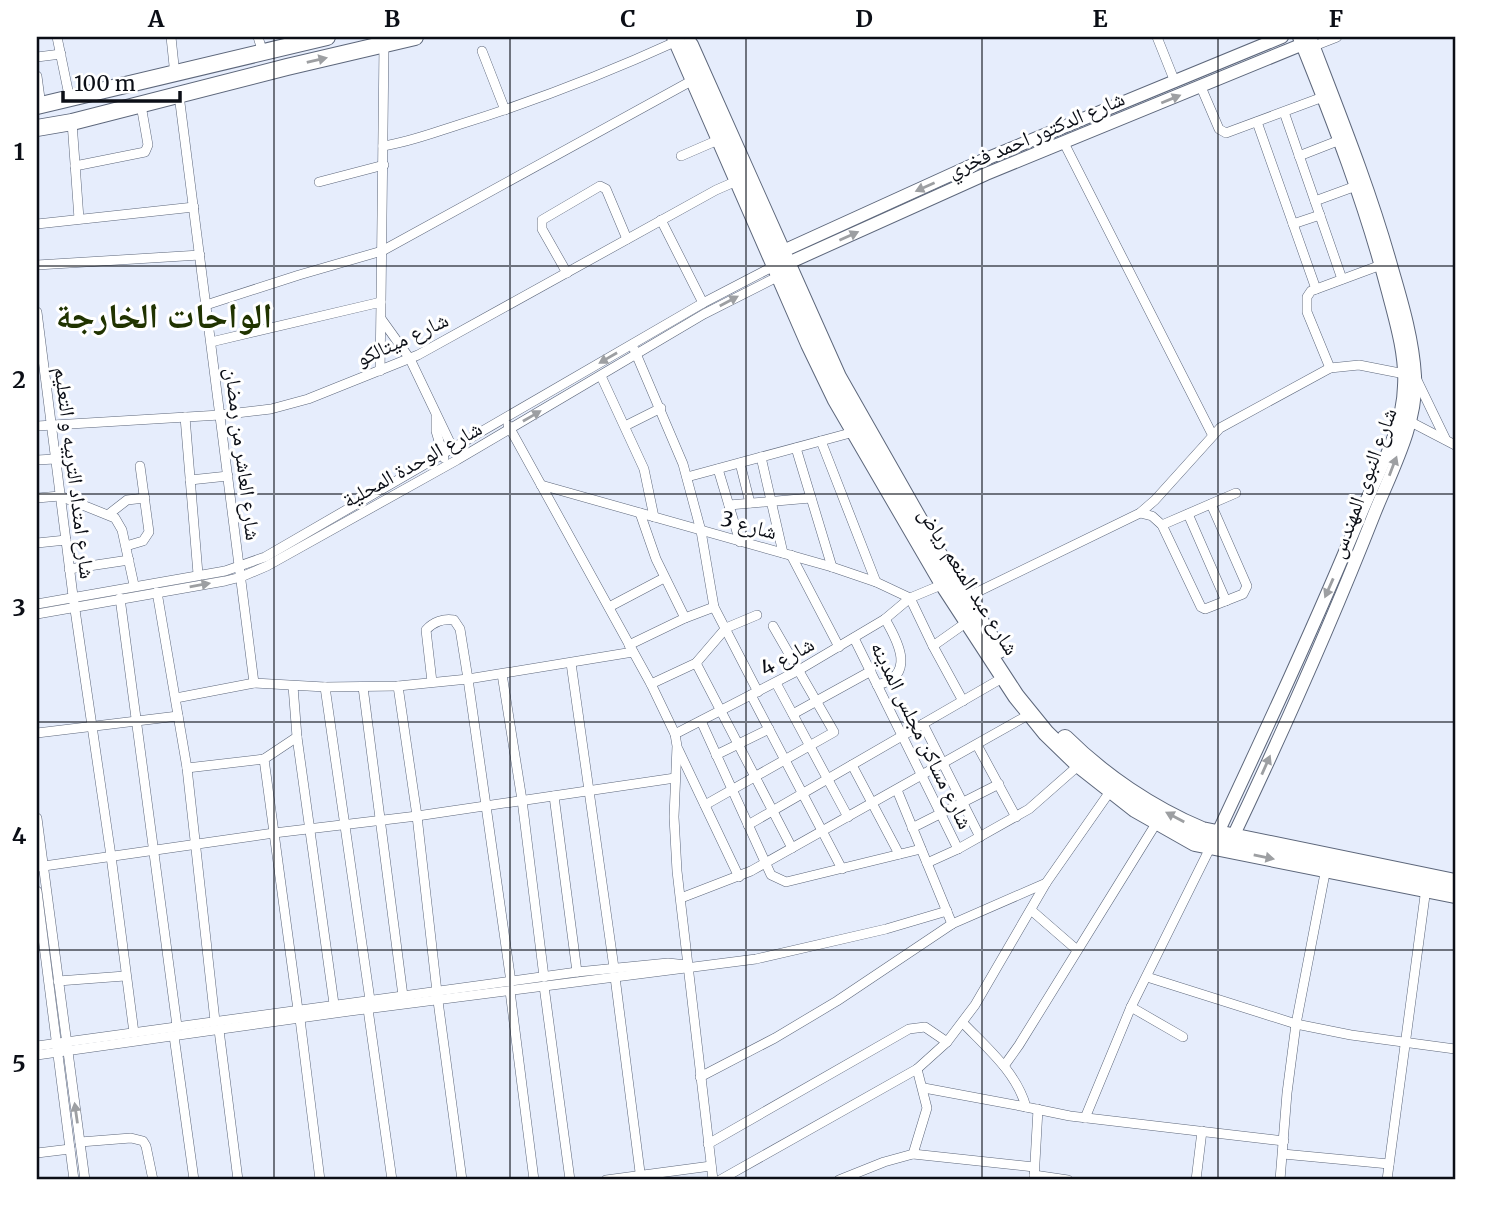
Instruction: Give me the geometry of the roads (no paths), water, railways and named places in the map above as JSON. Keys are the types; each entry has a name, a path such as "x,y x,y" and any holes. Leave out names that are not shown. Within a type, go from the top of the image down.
{"highway":[{"path":"39,106 174,75 260,45 327,37"},
{"path":"37,128 72,122 415,37"},
{"name":"شارع عبد المنعم رياض","path":"680,38 693,80 718,140 742,178"},
{"name":"شارع عبد المنعم رياض","path":"680,38 854,432 949,582 965,598 1025,691 1071,743 1117,781 1222,842 1326,868 1375,872"},
{"name":"شارع عبد المنعم رياض","path":"823,360 857,412 949,582 967,622 1030,714 1079,765 1157,822 1195,843 1222,842 1375,872 1428,883 1455,895"},
{"name":"شارع عبد المنعم رياض","path":"1428,883 1455,882"}],"street":[{"path":"57,37 70,100"},
{"path":"171,37 174,75"},
{"path":"1157,37 1175,82"},
{"name":"شارع الدكتور احمد فخري","path":"984,167 1064,143 1175,82 1282,37"},
{"name":"شارع الدكتور احمد فخري","path":"780,265 984,167 1133,107 1201,87 1309,40 1337,37"},
{"path":"383,146 411,140 505,110 634,61 680,38"},
{"name":"شارع النبوى المهندس","path":"1309,40 1323,97 1356,186 1381,265 1410,375"},
{"name":"شارع النبوى المهندس","path":"1222,842 1309,670 1405,419 1410,375 1405,313 1385,242 1347,131 1309,40"},
{"path":"380,371 384,44"},
{"path":"1257,47 1263,60"},
{"path":"482,51 505,110"},
{"path":"37,57 61,54"},
{"path":"37,76 39,106"},
{"path":"206,305 280,280 382,251 693,80"},
{"path":"1201,87 1222,132 1230,132 1323,97"},
{"name":"شارع العاشر من رمضان","path":"179,95 254,683"},
{"path":"75,166 145,152 148,145 141,105"},
{"path":"1284,112 1342,279"},
{"path":"72,122 79,219"},
{"path":"1257,122 1316,289"},
{"path":"681,156 718,140"},
{"path":"1299,156 1340,140"},
{"path":"1064,143 1212,434"},
{"path":"319,181 384,165"},
{"name":"شارع ميتالكو","path":"37,426 220,415 290,405 410,359 742,178"},
{"path":"567,273 542,229 542,220 600,186 606,189 627,239"},
{"path":"1315,201 1356,186"},
{"path":"37,224 194,206"},
{"path":"1293,224 1320,215"},
{"path":"661,220 703,303"},
{"path":"37,265 200,255"},
{"name":"شارع الوحدة المحلية","path":"37,614 134,585 198,574 240,572 703,303 780,265"},
{"name":"شارع الوحدة المحلية","path":"37,604 120,598 157,592 267,566 447,466 754,288 780,265"},
{"path":"1329,368 1305,304 1307,297 1316,289 1381,265"},
{"path":"749,279 754,288"},
{"path":"211,342 381,302"},
{"name":"شارع امتداد التربيه و التعليم","path":"37,312 69,569 93,725 134,1033"},
{"path":"382,320 410,359 457,460"},
{"path":"632,344 661,408 687,477 701,531 713,607 726,628 769,729 842,869"},
{"path":"965,598 1140,513 1212,434 1237,416 1329,368 1359,365 1410,375 1444,438"},
{"path":"601,376 644,469 654,517"},
{"path":"625,426 661,408"},
{"path":"436,416 436,432 447,466"},
{"path":"184,417 198,574"},
{"path":"505,419 651,684 675,734 675,844 713,1180"},
{"path":"1405,419 1455,445"},
{"path":"687,477 854,432"},
{"path":"821,441 876,582"},
{"path":"796,448 832,567"},
{"path":"761,457 787,554 839,647"},
{"path":"37,460 55,459"},
{"path":"740,463 750,503"},
{"path":"126,546 140,542 148,536 140,466"},
{"path":"718,469 740,542"},
{"path":"190,480 228,476"},
{"name":"شارع 3","path":"541,485 832,567 876,582 910,598"},
{"path":"1162,525 1236,493"},
{"path":"37,498 60,496 109,514 120,523 134,585"},
{"path":"109,514 127,500 145,498"},
{"path":"729,505 811,498"},
{"path":"1140,513 1153,516 1162,525 1201,607 1208,608 1245,592 1247,583 1211,504"},
{"path":"640,513 664,578 685,618"},
{"path":"1188,514 1226,601"},
{"path":"37,543 66,540"},
{"name":"شارع النبوى المهندس","path":"1222,842 1296,662 1357,540"},
{"path":"69,569 129,560"},
{"path":"609,607 664,578"},
{"path":"949,582 910,598 963,701"},
{"path":"157,592 187,768 238,1180"},
{"path":"120,598 194,1180"},
{"name":"شارع 4","path":"675,734 776,683 839,647 885,619 910,598"},
{"path":"176,698 254,683 325,687 398,686 468,680 571,663 631,649 685,618 713,607"},
{"path":"651,684 696,663 726,628 757,614"},
{"path":"432,682 426,630 435,623 449,619 457,621 468,680 511,986 534,1180"},
{"path":"877,685 893,678 901,664 902,656 885,619"},
{"path":"933,646 967,622"},
{"path":"705,805 834,732 773,626"},
{"name":"شارع مساكن مجلس المدينه","path":"854,638 958,849"},
{"path":"1296,662 1309,670"},
{"path":"571,663 641,1178"},
{"path":"696,663 792,848"},
{"path":"793,714 870,671"},
{"path":"502,674 522,800 570,1180"},
{"path":"748,825 1004,677"},
{"path":"776,683 848,817"},
{"path":"293,686 297,737 334,1004"},
{"path":"398,686 417,816 462,1180"},
{"path":"325,687 392,1180"},
{"path":"363,687 403,996"},
{"path":"681,898 739,877 766,863 1030,714"},
{"path":"37,733 178,716"},
{"path":"701,721 771,875 786,882 921,849"},
{"path":"923,724 980,837"},
{"path":"716,755 769,729"},
{"path":"187,768 264,759 297,737"},
{"path":"977,745 1016,817"},
{"path":"677,746 739,877"},
{"path":"264,759 320,1180"},
{"path":"852,765 899,854"},
{"path":"927,863 1016,817 1042,799 1079,765"},
{"path":"40,867 675,778"},
{"path":"912,828 999,785"},
{"path":"897,790 952,924"},
{"path":"720,1180 917,1069 947,1042 963,1023 1046,883 1111,790"},
{"path":"554,796 577,972"},
{"path":"37,818 40,867 58,981 74,1180"},
{"path":"1004,1066 1157,822"},
{"path":"1085,1118 1131,1007 1222,842"},
{"path":"1280,1180 1296,1024 1326,868"},
{"path":"700,1076 775,1038 837,1001 952,924 1046,883"},
{"path":"1387,1180 1428,883"},
{"path":"37,891 42,972 63,1048 85,1180"},
{"path":"1031,910 1077,950"},
{"path":"544,981 577,972 667,972 689,966 756,959 817,946 947,911"},
{"path":"37,1046 63,1048 615,972"},
{"path":"58,981 125,976"},
{"path":"1147,977 1296,1024 1351,1035 1455,1049"},
{"path":"299,1014 334,1004 369,1004 403,996 438,997"},
{"path":"1131,1007 1183,1037"},
{"path":"963,1023 1004,1066 1020,1090 1026,1107"},
{"path":"708,1144 915,1027 930,1029 947,1042"},
{"path":"37,1055 134,1033 175,1031"},
{"path":"913,1154 926,1114 924,1088 917,1069"},
{"path":"924,1088 1085,1118 1284,1141"},
{"path":"1034,1174 1038,1109"},
{"path":"1196,1180 1202,1130"},
{"path":"80,1142 131,1138 140,1140 146,1146 153,1180"},
{"path":"37,1153 70,1149"},
{"path":"839,1180 913,1154 1068,1180"},
{"path":"1283,1154 1389,1164"},
{"path":"606,1180 641,1178 711,1166"}],"district":[{"name":"الواحات الخارجة","path":"164,316"}]}
